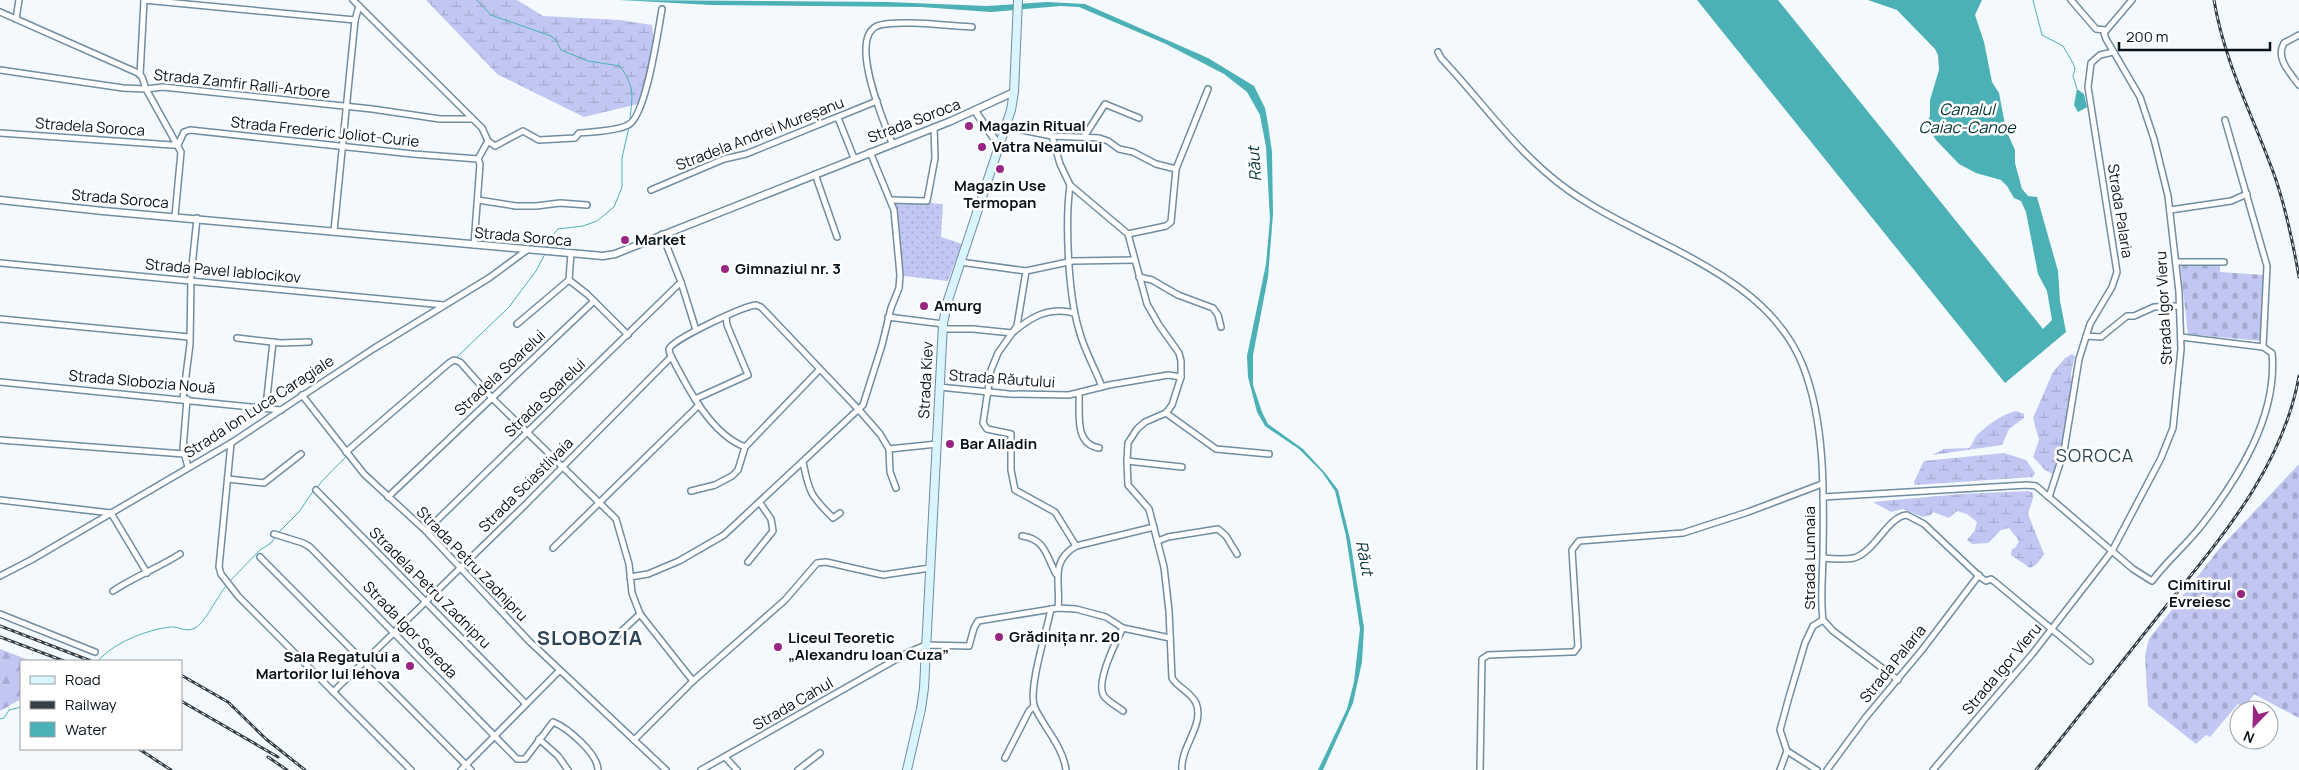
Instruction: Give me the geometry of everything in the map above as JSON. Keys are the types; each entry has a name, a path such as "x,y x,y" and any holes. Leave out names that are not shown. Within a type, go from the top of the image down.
{"main road":[{"name":"Strada Kiev","path":"906,770 921,709 942,326 960,262 1006,127 1014,92 1018,0"}],"street":[{"path":"16,19 19,0"},
{"path":"140,75 144,0 355,20"},
{"path":"353,0 482,128 488,141 493,146 499,145 523,131 539,140 573,139 581,132 628,125 639,111 650,72 662,10"},
{"path":"2071,0 2096,29 2105,30 2132,0"},
{"path":"334,231 355,20 359,6"},
{"name":"Strada Zamfir Ralli-Arbore","path":"0,12 140,75 146,89 163,87 452,120 472,119"},
{"path":"892,143 877,101 866,61 867,38 874,28 885,24 972,27"},
{"name":"Strada Igor Vieru","path":"1934,770 2051,630 2112,551 2161,458 2173,428 2181,362 2181,337 2170,210 2160,159 2148,117 2132,80 2113,52 2105,36 2105,30"},
{"path":"2299,35 2284,43 2280,52 2284,65 2299,85"},
{"name":"Strada Lunnaia","path":"1438,52 1440,58 1498,124 1528,156 1558,183 1614,220 1694,258 1734,284 1756,302 1789,339 1803,366 1819,427 1823,497 1823,620 1833,630 1898,680"},
{"name":"Strada Palaria","path":"2049,497 2064,451 2076,374 2086,336 2090,324 2112,287 2117,272 2088,87 2088,74 2092,62 2100,55 2113,52"},
{"path":"0,70 123,88 146,89 182,154 176,216"},
{"path":"1128,234 1169,224 1172,218 1176,169 1208,89"},
{"name":"Strada Soroca","path":"0,200 540,252 608,255 975,111 1014,92"},
{"name":"Stradela Andrei Mureșanu","path":"651,190 724,159 746,154 877,101"},
{"path":"1084,137 1105,104 1140,118"},
{"path":"975,111 1000,147"},
{"path":"838,118 854,158"},
{"path":"2225,120 2267,266 2263,346"},
{"path":"891,200 927,201 935,158 934,127"},
{"path":"1006,127 1052,136 1105,140 1119,150 1133,152 1156,164 1176,169"},
{"name":"Strada Frederic Joliot-Curie","path":"178,145 184,132 190,130 478,159"},
{"name":"Stradela Sorocа","path":"0,133 178,145"},
{"path":"1052,136 1060,164 1070,185 1128,234 1147,304 1179,353 1181,377 1172,405 1166,413 1145,422 1137,429 1128,443 1127,461 1128,485 1133,493 1146,504 1158,541 1167,584 1172,678 1192,697 1197,706 1196,722 1184,754 1182,770"},
{"path":"474,245 480,164 478,159 488,141"},
{"path":"630,577 648,574 671,564 724,535 859,410 865,401 888,317 899,288 900,276 896,216 870,152"},
{"path":"815,174 837,237"},
{"path":"1070,185 1069,261 1074,313 1083,343 1102,386"},
{"path":"2170,210 2231,201 2246,194"},
{"path":"478,200 516,206 536,206 554,203 587,204"},
{"path":"188,467 184,454 185,399 190,346 191,282 197,218"},
{"path":"662,234 681,282 696,330 750,306 759,306 880,434 889,450 890,472 896,488"},
{"name":"Strada Ion Luca Caragiale","path":"0,576 31,560 231,443 302,395 489,278 527,250"},
{"path":"517,324 569,280 571,253"},
{"path":"960,262 1026,271 1069,261 1135,260"},
{"path":"2176,262 2224,262"},
{"name":"Strada Pavel Iablocikov","path":"0,263 444,305"},
{"path":"1026,271 1018,319 1012,333 998,353 991,370 984,427 1008,432 1012,437 1011,470 1015,490 1052,510 1076,546"},
{"path":"1139,277 1152,280 1178,295 1213,308 1218,315 1221,327"},
{"path":"569,280 594,301 628,335"},
{"name":"Strada Soarelui","path":"426,531 681,282"},
{"name":"Stradela Soarelui","path":"388,497 594,301"},
{"path":"2086,336 2101,337 2127,316 2134,316 2154,307 2179,306"},
{"path":"888,317 942,326 1012,333 1022,325 1048,311 1059,309 1074,313"},
{"path":"695,399 748,375 726,317"},
{"path":"0,318 189,337"},
{"name":"Strada Sciastlivaia","path":"333,692 461,568 671,357 669,350 671,345 696,330"},
{"path":"1823,497 2036,486 2133,569 2152,581 2200,527 2231,483 2255,443 2268,396 2271,376 2272,353 2263,346 2181,337"},
{"path":"237,338 272,342 309,342"},
{"path":"266,406 272,342"},
{"path":"671,357 699,405 723,433 732,441 745,447"},
{"path":"346,452 452,361 458,360 492,398 561,467 601,503 618,523 629,564 632,593 640,614 693,681"},
{"path":"691,491 715,485 732,476 738,470 745,447 819,370"},
{"name":"Strada Răutului","path":"939,387 1052,396 1078,394 1102,386 1168,375 1181,377"},
{"name":"Strada Slobozia Nouă","path":"0,382 266,406 280,410"},
{"path":"1078,394 1081,436 1086,444 1099,448"},
{"name":"Strada Petru Zadnipru","path":"302,395 364,474 426,531 559,671 666,770"},
{"path":"553,548 699,405"},
{"path":"1166,413 1216,449 1269,454"},
{"path":"0,440 184,454"},
{"path":"231,443 220,558 221,574 238,596 411,770"},
{"path":"889,450 936,444"},
{"path":"228,479 264,483 301,454"},
{"path":"1127,461 1182,467"},
{"path":"803,462 806,483 814,499 833,518 840,513"},
{"path":"1480,770 1482,659 1488,656 1574,652 1578,647 1572,550 1576,543 1683,533 1748,512 1822,484"},
{"name":"Stradela Petru Zadnipru","path":"316,490 526,704"},
{"path":"0,500 111,513 147,572"},
{"path":"748,562 773,531 771,519 760,502"},
{"path":"1823,558 1840,559 1855,557 1880,539 1897,518 1907,515 1924,524 1986,581 1991,579 1995,582 2090,661"},
{"path":"1056,574 1063,557 1076,546 1154,526"},
{"path":"1158,541 1168,537 1218,529 1226,536 1237,554"},
{"name":"Strada Igor Sereda","path":"274,534 304,543 310,547 517,759 525,759 539,739"},
{"path":"1022,536 1032,537 1041,543 1059,584 1058,608"},
{"path":"113,591 129,580 180,554"},
{"path":"260,556 363,663 471,770"},
{"path":"634,740 693,681 785,600 817,564 826,562 883,575 930,568"},
{"name":"Strada Palaria","path":"1827,770 1866,717 1898,680 1980,575"},
{"name":"Strada Cahul","path":"700,770 909,652 926,645 969,646 978,621 1058,608 1097,614 1122,628 1170,638"},
{"path":"1051,609 1034,683 1034,706 1053,740 1064,755 1066,770"},
{"path":"0,614 95,652"},
{"path":"610,642 640,614"},
{"name":"Strada Lunnaia","path":"1787,752 1781,732 1782,723 1805,643 1813,626 1823,620"},
{"path":"1122,628 1109,658 1101,686 1104,697 1123,711"},
{"path":"461,770 559,671"},
{"path":"1005,758 1029,711 1034,706"},
{"path":"568,770 558,756 539,739 553,722 587,748 597,760 598,770"},
{"path":"1780,770 1787,752 1817,770"},
{"path":"798,770 820,753"},
{"path":"725,757 737,770"}],"green space":[{"path":"426,0 517,0 543,16 620,20 652,25 654,40 642,103 584,117 497,74"},
{"path":"895,201 943,204 941,237 962,244 948,281 904,276"},
{"path":"2180,264 2220,264 2220,272 2264,275 2261,341 2188,334"},
{"path":"2072,354 2075,356 2071,373 2072,388 2056,473 2053,474 2045,470 2033,457 2039,440 2033,418 2053,372 2065,358"},
{"path":"2016,411 2024,414 2024,418 2009,429 2002,445 1932,455 1944,449 1969,448 1986,427 2000,417"},
{"path":"2004,453 2026,460 2035,473 2033,477 1915,485 1914,482 1924,461"},
{"name":"Cimitirul Evreiesc","path":"2299,464 2299,718 2279,707 2279,700 2265,700 2254,694 2250,700 2229,700 2229,715 2210,737 2206,735 2196,744 2148,706 2145,656 2149,639 2219,549"},
{"path":"2029,491 2033,493 2033,498 2028,514 2044,554 2037,564 2030,568 2011,555 2012,549 2015,548 2019,541 2009,528 2001,530 1988,543 1972,544 1967,540 1975,530 1977,522 1967,514 1957,511 1949,518 1933,512 1931,515 1923,517 1903,509 1891,512 1873,502 1961,494"},
{"path":"0,649 28,660 20,660 20,700 0,711"}],"water":[{"path":"619,0 887,2 987,6 1047,2 1085,4 1208,58 1254,86 1265,108 1268,124 1272,152 1273,214 1268,277 1253,355 1253,385 1268,424 1303,449 1338,490 1350,539 1364,628 1362,662 1353,703 1323,770 1318,770 1347,709 1354,682 1360,629 1346,536 1335,491 1322,472 1299,449 1265,426 1257,412 1248,377 1247,356 1266,264 1270,219 1266,147 1260,115 1247,92 1224,74 1166,44 1079,7 1061,6 991,12 921,7 711,5"},
{"name":"Canalul Caiac-Canoe","path":"1697,0 1778,0 2043,329 2052,320 2047,291 2038,274 2026,212 2021,201 2014,198 2001,180 1976,173 1959,164 1936,140 1926,125 1930,116 1930,100 1939,70 1938,55 1935,49 1897,10 1868,0 1982,0 1975,15 1984,42 1992,82 1999,93 2006,130 2015,150 2015,163 2022,189 2028,196 2037,197 2058,271 2060,301 2066,332 2005,383"},
{"path":"2077,89 2084,94 2087,107 2078,112 2074,105"}],"waterway":[{"path":"477,0 491,15 551,36 556,40 561,50 588,61 620,66 629,81 632,92 630,120"},
{"path":"2033,0 2042,35 2063,46 2073,63 2075,69 2073,76 2077,89"},
{"path":"547,248 558,229 583,226 597,221 614,207 622,187 622,158 629,127"},
{"path":"457,357 509,307 536,271 545,254"},
{"path":"351,452 449,366"},
{"path":"317,487 348,455"},
{"path":"278,533 299,512 314,490"},
{"path":"229,582 260,550 271,543 276,536"},
{"path":"99,660 104,654 121,643 141,634 170,627 185,630 195,628 203,620 227,585"},
{"path":"0,719 4,718 9,710 20,707"}],"railway":[{"path":"2214,0 2232,68 2279,189 2289,226 2299,277"},
{"path":"2036,770 2203,560 2244,504 2263,474 2278,443 2290,411 2299,376"},
{"path":"0,626 88,660"},
{"path":"0,637 61,660"},
{"path":"182,676 228,702 266,739 305,770"},
{"path":"182,702 278,757"},
{"path":"141,750 171,770"},
{"path":"268,757 287,770"}],"place":[{"name":"Magazin Ritual","path":"969,126"},
{"name":"Vatra Neamului","path":"982,147"},
{"name":"Magazin Use Termopan","path":"1000,169"},
{"name":"Market","path":"625,240"},
{"name":"Gimnaziul nr. 3","path":"725,269"},
{"name":"Amurg","path":"924,306"},
{"name":"Bar Alladin","path":"950,444"},
{"name":"Cimitirul Evreiesc","path":"2241,594"},
{"name":"Grădinița nr. 20","path":"999,637"},
{"name":"Liceul Teoretic „Alexandru Ioan Cuza”","path":"778,647"},
{"name":"Sala Regatului a Martorilor lui Iehova","path":"410,666"}],"district":[{"name":"SOROCA","path":"2095,456"},
{"name":"SLOBOZIA","path":"590,638"}],"water label":[{"name":"Răut","path":"1254,164"},
{"name":"Răut","path":"1365,558"}]}
